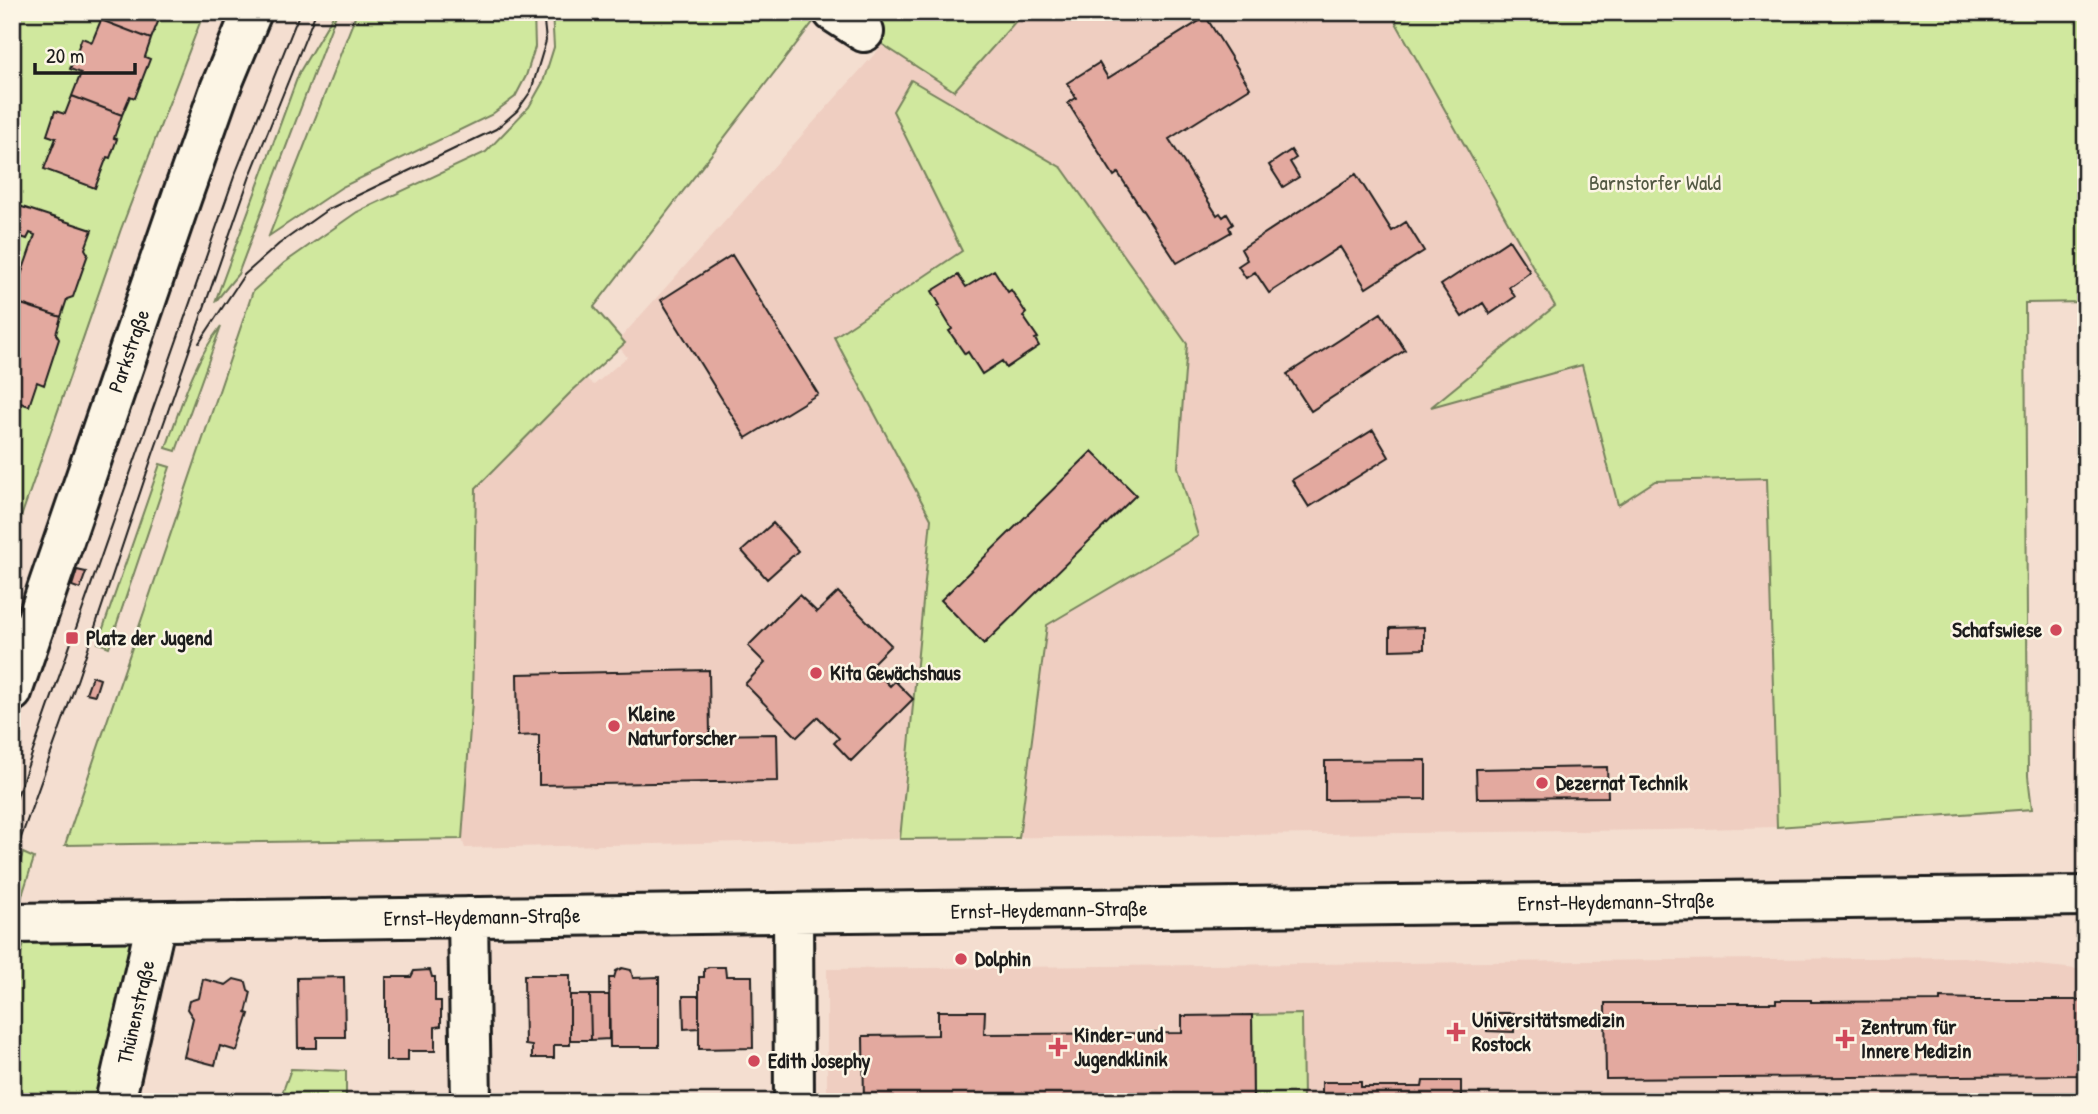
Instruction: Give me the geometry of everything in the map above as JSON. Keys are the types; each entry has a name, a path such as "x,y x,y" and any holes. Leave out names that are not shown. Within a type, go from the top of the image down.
{"street":[{"name":"Parkstraße","path":"12,692 220,89 252,12"},
{"name":"Ernst-Heydemann-Straße","path":"12,923 156,922 468,936 793,913 2086,896"},
{"path":"793,913 793,1102"},
{"name":"Thünenstraße","path":"115,1102 156,922"},
{"path":"468,936 471,1102"}],"shaded area":[{"path":"849,12 1389,12 1555,306 1433,406 1582,365 1618,505 1655,481 1767,478 1777,827 885,839 465,848 462,839 472,701 476,488 584,377 594,385 627,357 616,343 889,38"},
{"name":"Universitätsmedizin Rostock","path":"1963,957 2086,970 2086,1102 827,1102 827,969"}],"green space":[{"path":"12,12 204,12 121,229 12,543"},
{"path":"335,12 238,274 215,302 299,73"},
{"path":"357,12 534,12 535,47 526,76 515,97 491,115 342,187 269,236"},
{"path":"552,12 809,12 817,17 594,307 625,343 571,392 476,488 472,701 462,839 65,845 253,291 284,263 357,212 486,152 529,107 543,82 554,47"},
{"path":"833,12 1024,12 954,91"},
{"name":"Barnstorfer Wald","path":"1390,12 2086,12 2086,302 2025,303 2028,776 2032,809 1777,827 1767,478 1655,481 1618,505 1582,365 1431,407 1555,306"},
{"path":"911,80 1062,168 1187,344 1178,467 1198,536 1047,625 1019,838 900,839 931,519 834,337 962,251 893,111"},
{"path":"221,326 176,451 166,448 195,369"},
{"path":"160,464 170,467 109,647 98,643"},
{"path":"23,853 34,858 19,905 12,903 12,885"},
{"path":"145,935 103,1102 12,1102 12,978 27,936"},
{"path":"1302,1014 1303,1102 1253,1102 1252,1015"},
{"path":"291,1069 346,1071 346,1102 279,1102"}],"building":[{"path":"104,12 166,12 163,18 160,17 151,39 101,20"},
{"path":"1206,17 1250,88 1169,139 1217,215 1220,213 1223,217 1227,214 1233,224 1229,227 1231,232 1177,263 1118,173 1114,176 1068,103 1076,98 1067,83 1099,63 1108,78"},
{"path":"101,20 151,39 145,57 150,59 135,98 130,96 122,115 72,96 81,73 70,69 82,38 92,42"},
{"path":"72,96 122,115 110,158 107,157 95,188 44,169 56,138 47,135 55,111 65,114"},
{"path":"1291,150 1296,158 1290,162 1299,177 1283,187 1269,165"},
{"path":"1356,174 1392,231 1406,222 1424,251 1366,288 1340,247 1269,293 1255,272 1246,278 1238,266 1247,260 1241,249"},
{"path":"19,206 92,230 85,249 88,254 73,297 67,299 61,317 12,301 35,235 30,233 27,239 12,234 12,224"},
{"path":"1509,240 1530,272 1509,287 1515,297 1490,314 1483,303 1462,317 1441,285"},
{"path":"732,255 818,394 746,438 661,300"},
{"path":"994,270 1026,313 1023,316 1038,338 1035,339 1039,346 1006,368 1002,361 982,374 968,352 965,354 949,331 952,329 932,291 958,275 966,287"},
{"path":"12,301 61,317 56,334 59,339 44,385 37,382 29,406 12,400"},
{"path":"1381,313 1405,350 1311,411 1287,374"},
{"path":"1373,430 1389,457 1309,507 1292,480"},
{"path":"12,440 18,442 12,459"},
{"path":"1092,451 1136,495 984,644 941,600"},
{"path":"773,523 798,551 767,579 742,551"},
{"path":"77,570 86,572 80,589 72,586"},
{"name":"Kita Gewächshaus","path":"838,592 891,645 870,666 890,686 895,681 913,699 851,761 834,743 839,738 818,717 797,737 745,684 765,663 748,646 799,595 817,612"},
{"path":"1424,627 1424,649 1390,650 1390,628"},
{"name":"Kleine Naturforscher","path":"709,670 710,735 777,734 778,781 539,785 539,735 518,736 517,674"},
{"path":"92,676 100,679 95,695 86,693"},
{"path":"1426,760 1426,799 1325,800 1325,761"},
{"name":"Dezernat Technik","path":"1607,767 1608,797 1477,798 1476,769"},
{"path":"725,967 726,976 752,976 753,1048 699,1049 699,977 704,977 704,969"},
{"path":"622,968 631,970 633,978 659,977 659,1047 610,1047 609,978 614,978 616,971"},
{"path":"430,970 432,977 435,977 435,1001 441,1001 441,1026 435,1027 435,1051 408,1051 408,1061 386,1061 386,977 411,977 414,971"},
{"path":"524,975 570,975 570,1045 554,1045 554,1058 532,1058 532,1046 525,1045"},
{"path":"344,977 345,1037 317,1037 317,1048 298,1048 297,978"},
{"path":"203,979 226,985 234,979 246,982 251,992 246,1013 249,1014 237,1051 220,1046 215,1065 184,1057 193,1018 187,1009 189,1001 199,998"},
{"path":"570,995 590,995 591,1040 570,1040"},
{"path":"590,995 609,995 609,1039 591,1040"},
{"path":"683,996 699,996 699,1028 684,1029"},
{"name":"Zentrum für Innere Medizin","path":"1940,998 2086,1000 2086,1075 1606,1079 1605,1003 1940,1001"},
{"name":"Kinder- und Jugendklinik","path":"938,1011 985,1011 984,1034 1182,1033 1182,1016 1252,1015 1253,1102 864,1102 863,1036 938,1035"},
{"path":"1487,1013 1514,1013 1514,1032 1487,1031"},
{"path":"1423,1081 1461,1081 1461,1102 1322,1102 1322,1082 1361,1082 1361,1087 1422,1087"},
{"path":"642,1099 672,1099 672,1102 642,1102"}],"tram line":[{"path":"12,811 234,177 300,12"},
{"path":"12,863 250,176 316,12"},
{"path":"199,343 244,275 279,244 327,210 496,129 517,111 531,91 546,41 543,12"}],"place":[{"name":"Schafswiese","path":"2056,630"},
{"name":"Platz der Jugend","path":"72,638"},
{"name":"Kita Gewächshaus","path":"816,673"},
{"name":"Kleine Naturforscher","path":"614,726"},
{"name":"Dezernat Technik","path":"1542,783"},
{"name":"Dolphin","path":"961,959"},
{"name":"Universitätsmedizin Rostock","path":"1456,1032"},
{"name":"Zentrum für Innere Medizin","path":"1845,1039"},
{"name":"Kinder- und Jugendklinik","path":"1058,1047"},
{"name":"Edith Josephy","path":"754,1061"}]}
